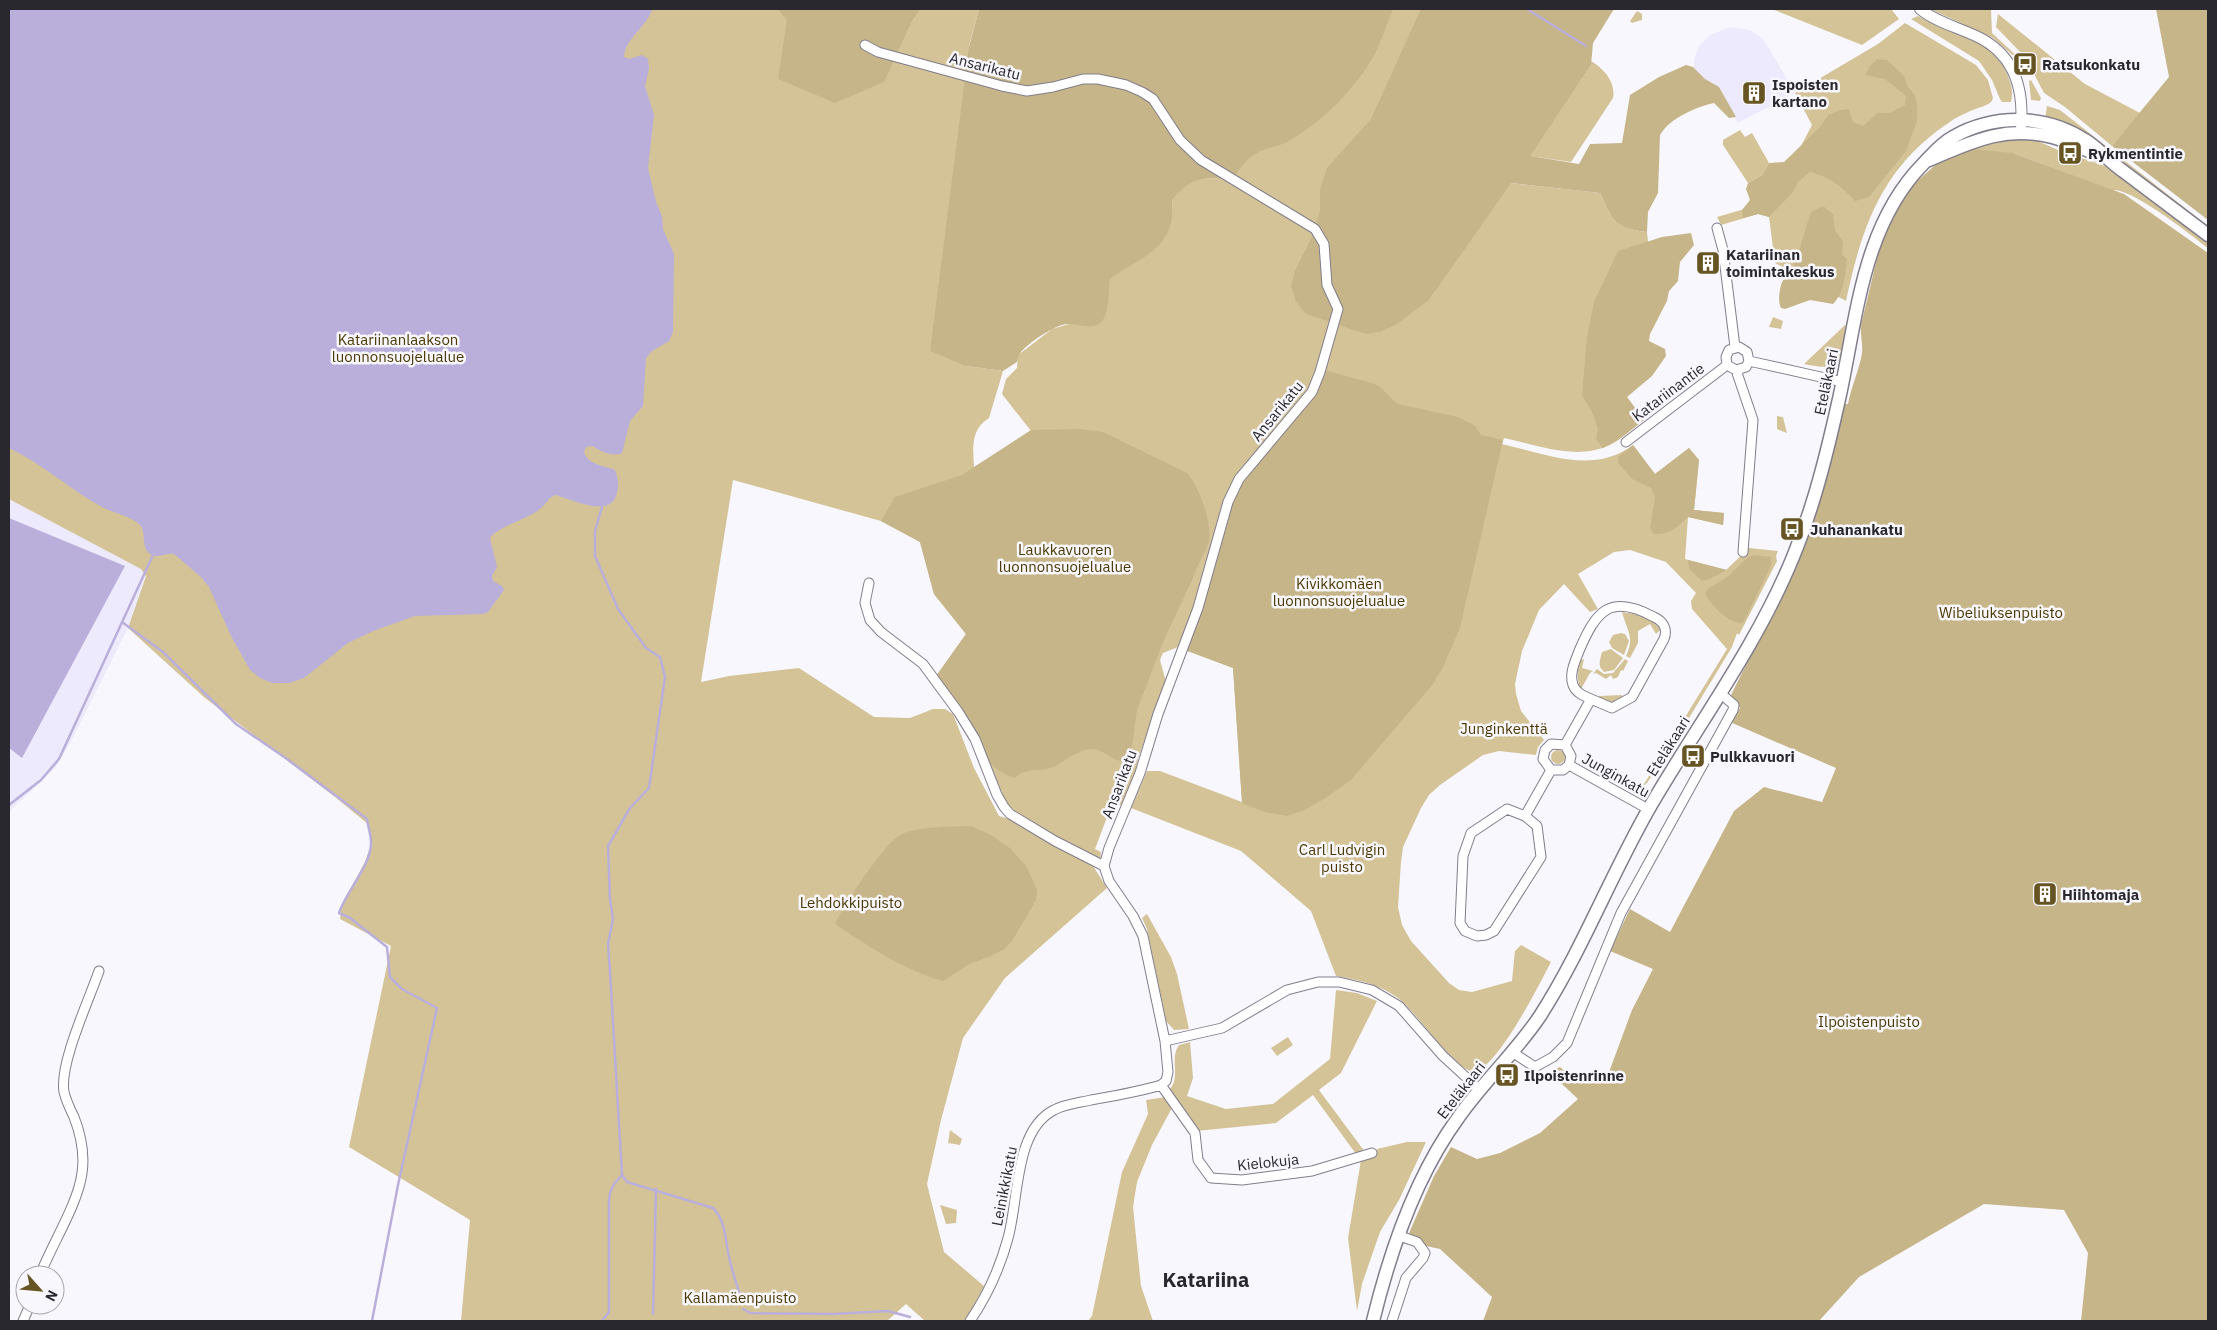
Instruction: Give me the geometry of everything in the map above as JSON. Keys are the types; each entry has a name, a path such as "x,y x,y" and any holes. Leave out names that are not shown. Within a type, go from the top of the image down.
{"main road":[{"name":"Eteläkaari","path":"1373,1321 1387,1272 1430,1163 1456,1120 1512,1052 1549,1000 1648,809 1720,693 1770,607 1794,553 1814,498 1877,233 1898,192 1939,146 1962,132 1994,122 2022,119 2044,123 2075,134 2092,144 2104,157"},
{"name":"Eteläkaari","path":"1927,161 1976,140 2002,134 2051,137 2104,157"},
{"path":"2104,157 2208,235"}],"street":[{"path":"1920,9 1935,18 1976,36 2003,55 2011,66 2018,82 2022,119 2021,134"},
{"name":"Ansarikatu","path":"865,45 878,52 1014,88 1040,90 1083,79 1098,79 1126,85 1153,99 1161,108 1173,130 1190,151 1214,169 1308,223 1322,237 1328,286 1338,309 1320,372 1312,392 1239,480 1233,490 1222,519 1198,608 1158,714 1140,773 1109,848 1104,866"},
{"path":"1717,228 1723,250 1735,347"},
{"path":"1736,370 1746,367 1749,362 1748,352 1742,347 1735,347 1727,354 1728,365 1736,370 1753,420 1743,552"},
{"path":"1749,362 1843,382"},
{"name":"Katariinantie","path":"1626,442 1728,365"},
{"path":"869,584 865,603 870,620 881,632 923,664 959,713 975,739 1004,807 1010,814 1055,841 1104,866 1109,880 1140,930 1165,1041 1168,1072 1166,1082 1161,1085"},
{"path":"1618,606 1624,606 1654,617 1664,624 1666,631 1664,639 1629,699 1612,708 1590,699 1576,691 1572,672 1586,634 1598,616 1618,606"},
{"path":"1512,1052 1535,1067 1553,1057 1567,1043 1621,912 1733,710 1734,705 1720,693"},
{"path":"1564,745 1590,699"},
{"path":"1556,743 1564,745 1570,752 1569,764 1559,771 1551,770 1544,764 1544,750 1547,746 1556,743"},
{"name":"Junginkatu","path":"1569,764 1648,809"},
{"path":"1525,816 1551,770"},
{"path":"1502,810 1514,810 1525,816 1537,826 1541,857 1494,931 1481,936 1470,934 1463,928 1459,915 1463,856 1467,839 1471,833 1502,810"},
{"path":"44,1265 75,1196 82,1175 84,1156 81,1137 64,1090 65,1073 69,1056 99,971"},
{"path":"1165,1041 1222,1028 1287,990 1318,982 1339,982 1372,990 1382,994 1399,1006 1443,1056 1480,1090"},
{"name":"Kielokuja","path":"1161,1085 1194,1132 1198,1160 1211,1178 1242,1180 1312,1171 1372,1153"},
{"name":"Leinikkikatu","path":"970,1321 987,1294 1004,1249 1013,1214 1026,1144 1036,1124 1048,1113 1067,1105 1161,1085"},
{"path":"1392,1321 1406,1278 1425,1253 1417,1242 1400,1236"}],"shaded area":[{"path":"9,9 652,9 646,21 628,44 624,57 629,59 642,55 648,59 649,68 645,86 654,115 648,168 656,202 662,216 663,229 674,254 673,332 669,341 652,351 646,358 643,406 630,421 622,453 607,453 593,446 586,447 584,452 592,462 615,470 618,487 613,501 599,507 555,495 536,512 506,526 494,534 490,538 497,567 492,576 493,581 502,586 504,590 488,612 483,614 415,616 373,631 348,643 304,678 289,683 272,683 260,678 250,670 231,636 209,587 201,577 174,554 157,556 148,552 142,527 135,521 104,508 9,448"},
{"path":"1730,27 1750,30 1761,37 1795,93 1738,123 1719,92 1694,74 1694,59 1699,46 1710,35"},
{"path":"9,489 151,559 128,628 71,742 55,768 9,812"},
{"path":"9,518 125,566 22,758 9,748"}],"green space":[{"path":"9,9 800,9 895,58 912,22 921,9 979,9 969,46 1014,9 1501,9 1315,230 1304,252 1307,314 1335,323 1430,299 1510,183 1600,193 1608,211 1616,222 1627,228 1647,232 1648,242 1638,245 1612,377 1644,420 1614,443 1597,450 1570,452 1543,448 1504,438 1502,444 1552,457 1586,461 1618,454 1633,445 1655,474 1689,448 1699,460 1694,510 1724,513 1723,525 1688,517 1685,559 1726,570 1749,548 1778,551 1777,561 1739,635 1737,633 1732,647 1669,751 1647,783 1639,789 1629,787 1644,784 1727,649 1692,609 1691,601 1696,593 1666,562 1630,550 1614,552 1578,574 1598,609 1590,612 1564,584 1539,610 1522,651 1515,684 1521,711 1544,740 1538,747 1536,755 1499,751 1483,755 1440,785 1429,795 1421,808 1403,847 1401,862 1398,907 1402,925 1411,941 1449,983 1459,990 1472,992 1512,981 1515,951 1521,945 1551,962 1528,1006 1506,1041 1484,1067 1474,1072 1465,1069 1456,1061 1406,1005 1391,993 1360,981 1336,976 1311,911 1241,851 1131,808 1147,771 1160,771 1242,802 1233,668 1185,650 1202,610 1228,518 1312,392 1318,369 1302,400 1238,476 1197,605 1183,639 1178,647 1163,653 1160,660 1166,682 1138,758 1135,774 1121,805 1112,804 1095,849 1101,852 1100,861 1092,859 1020,815 1007,804 988,762 934,679 966,634 934,594 920,542 881,521 733,480 701,682 729,676 799,668 874,717 910,718 933,709 945,709 953,714 974,768 999,816 1016,821 1093,866 1107,888 1005,978 963,1038 941,1120 927,1184 944,1252 984,1286 968,1317 963,1321 925,1321 906,1304 887,1321 461,1321 470,1220 349,1147 391,946 340,919 342,904 365,862 371,844 368,824 205,698 128,628 146,576 141,569 9,499","holes":["1201,160 1230,180 1212,178 1197,180 1179,193 1172,201 1172,216 1162,239 1144,256 1109,279 1106,313 1052,329 1018,355 1017,368 1006,379 1002,394 1031,431 974,467 974,440 978,428 989,418 1003,371 966,366"]},
{"path":"778,9 921,9 912,22 884,82 835,103 778,79 787,20"},
{"path":"979,9 1393,9 1372,59 1346,94 1324,116 1287,142 1262,150 1251,156 1232,180 1213,178 1198,180 1185,187 1179,193 1172,201 1172,217 1169,230 1163,240 1145,257 1110,279 1107,311 1100,324 1086,326 1067,324 1056,327 1027,346 1019,355 1017,362 1003,371 966,366 930,351 969,47"},
{"path":"1421,9 1614,9 1593,43 1591,65 1530,156 1579,164 1590,144 1622,143 1630,95 1659,77 1686,65 1693,67 1705,79 1719,87 1736,117 1729,118 1714,103 1684,114 1664,129 1660,135 1658,193 1648,212 1647,232 1627,228 1616,222 1608,211 1600,193 1511,183 1430,299 1397,324 1380,332 1366,334 1306,314 1296,302 1291,286 1295,271 1315,229 1320,211 1320,189 1327,168 1371,119"},
{"path":"1772,9 1891,9 1899,19 1862,45"},
{"path":"1930,9 1991,9 1992,33 2019,58 2016,58 1993,38"},
{"path":"2156,9 2208,9 2208,220 2112,146 2169,77"},
{"path":"1637,11 1642,14 1642,20 1632,23 1630,21"},
{"path":"1998,14 2085,84 2140,113 2112,146 2065,107 2044,93 2025,57 1996,27"},
{"path":"1918,16 1983,46 1994,55 2003,65 2009,79 2012,90 2011,102 2002,102 1992,80 1979,61 1911,19"},
{"path":"1905,23 1976,65 1988,80 1993,98 1989,104 1954,119 1925,141 1906,160 1891,180 1878,201 1859,248 1846,301 1775,263 1769,217 1758,214 1721,225 1717,217 1772,201 1812,125 1795,93 1878,44"},
{"path":"1877,59 1887,60 1904,76 1917,103 1917,121 1906,151 1869,197 1855,201 1835,183 1823,176 1810,172 1798,182 1792,193 1769,217 1758,214 1743,218 1742,210 1750,200 1746,189 1748,183 1762,175 1769,163 1784,162 1820,127 1828,115 1840,110 1849,109 1853,122 1863,126 1878,113 1890,113 1905,105 1906,96 1885,79 1865,75"},
{"path":"1591,61 1611,81 1613,98 1571,162 1529,156 1591,65"},
{"path":"2031,80 2041,98 2040,101 2031,100 2029,81"},
{"path":"2047,106 2060,110 2208,226 2208,229 2045,119"},
{"path":"1740,130 1745,137 1752,133 1769,163 1762,175 1748,183 1723,145 1723,140"},
{"path":"2003,137 2040,140 2040,142 2078,159 2079,157 2105,166 2208,243 2208,248 2161,213 2121,191 2112,190 2013,153 1947,155"},
{"path":"1971,149 2013,153 2124,194 2208,253 2208,1321 2081,1321 2088,1253 2064,1210 1984,1204 1859,1277 1819,1321 1483,1321 1492,1297 1440,1249 1426,1246 1409,1233 1434,1176 1451,1147 1477,1159 1500,1153 1540,1133 1578,1099 1549,1072 1560,1067 1578,1083 1605,1083 1632,1010 1653,969 1610,951 1630,909 1670,932 1734,811 1764,787 1822,802 1836,768 1730,722 1740,708 1731,695 1783,593 1802,551 1815,514 1829,467 1844,404 1848,404 1861,360 1861,325 1879,250 1894,213 1915,183 1941,160"},
{"path":"1823,206 1833,214 1835,230 1843,242 1842,254 1847,259 1844,283 1840,294 1833,304 1810,300 1785,309 1781,308 1779,297 1781,285 1795,262 1811,212"},
{"path":"1691,233 1694,245 1680,262 1678,281 1669,291 1667,301 1650,334 1649,341 1665,349 1666,356 1652,376 1627,397 1644,420 1619,439 1603,448 1596,439 1598,429 1593,414 1582,395 1587,337 1594,302 1618,251 1662,237"},
{"path":"1773,317 1783,321 1781,329 1769,327"},
{"path":"1845,325 1847,327 1843,350 1841,357 1834,366 1804,364"},
{"name":"Kivikkomäen luonnonsuojelualue","path":"1324,370 1375,384 1382,388 1398,404 1458,417 1475,426 1481,435 1503,440 1460,628 1443,667 1433,684 1351,780 1305,810 1287,816 1265,812 1242,803 1233,668 1185,650 1202,610 1232,504 1242,481"},
{"path":"1777,416 1783,417 1787,433 1777,429"},
{"name":"Laukkavuoren luonnonsuojelualue","path":"1080,429 1103,432 1187,473 1192,479 1204,505 1209,524 1209,540 1166,636 1139,704 1133,742 1127,756 1122,761 1114,759 1101,751 1087,749 1053,767 1027,771 1015,778 1002,773 979,751 968,737 934,679 966,634 934,594 920,542 881,521 895,497 962,475 1031,430"},
{"path":"1633,445 1655,474 1689,448 1699,460 1694,510 1724,513 1723,525 1688,517 1669,532 1654,534 1650,528 1655,497 1651,488 1632,479 1618,463 1618,457"},
{"path":"1754,555 1771,557 1771,566 1743,623 1737,622 1721,613 1705,594 1709,588 1725,579 1745,560"},
{"path":"1688,560 1727,570 1702,581 1689,569"},
{"path":"1622,612 1648,619 1660,630 1656,634 1650,624 1638,631 1638,643 1630,658 1626,656 1630,639"},
{"path":"1625,634 1629,641 1624,655 1612,648 1609,642 1613,635"},
{"path":"1611,649 1623,658 1614,670 1604,672 1600,665 1602,652"},
{"path":"1584,659 1582,668 1593,671 1581,689 1578,682 1578,671 1581,660"},
{"path":"1625,659 1628,661 1618,677 1613,679 1611,675 1606,679 1596,673 1593,674 1597,669 1604,674 1613,673"},
{"path":"1622,695 1622,699 1612,703 1599,700 1599,696"},
{"path":"1558,750 1563,752 1565,757 1563,762 1558,764 1553,762 1551,757 1553,752"},
{"name":"Lehdokkipuisto","path":"971,826 991,835 1011,849 1026,866 1037,890 1036,900 1012,941 1004,949 989,957 971,963 943,981 929,977 901,964 873,949 835,924 866,875 895,839 909,831 936,827"},
{"path":"1147,914 1171,957 1177,974 1189,1029 1174,1030 1166,1021 1147,929 1142,918"},
{"path":"1336,990 1357,993 1377,1001 1341,1073 1319,1090 1365,1152 1356,1154 1313,1095 1276,1123 1196,1131 1195,1126 1170,1089 1175,1079 1175,1056 1179,1045 1190,1042 1193,1078 1187,1096 1226,1109 1273,1104 1330,1059"},
{"path":"1288,1037 1293,1045 1277,1056 1271,1048"},
{"path":"1166,1097 1173,1106 1152,1145 1137,1182 1133,1207 1141,1286 1153,1321 1088,1321 1092,1316 1122,1172 1148,1114 1146,1100"},
{"path":"950,1130 962,1139 960,1145 948,1143"},
{"path":"1407,1142 1426,1142 1399,1200 1380,1232 1362,1284 1357,1311 1348,1238 1361,1160 1377,1155 1377,1149"},
{"path":"940,1205 957,1210 956,1223 946,1224"}],"waterway":[{"path":"1527,9 1586,46"},
{"path":"602,507 595,531 595,556 618,609 646,648 660,657 665,677 649,788 630,808 608,846 610,899 613,919 608,944 622,1175 627,1182 713,1208 723,1225 730,1262 741,1299"},
{"path":"9,805 41,780 59,759 153,555"},
{"path":"122,622 163,652 236,724 287,759 367,819 371,839 370,851 363,869 339,913 350,918 387,947 390,977 402,989 437,1008 398,1185 372,1321"},
{"path":"602,1321 609,1312 609,1200 614,1184 622,1175"},
{"path":"653,1314 656,1189"},
{"path":"743,1309 750,1313 833,1314 888,1311 910,1317"}],"place":[{"name":"Ratsukonkatu","path":"2025,64"},
{"name":"Ispoisten kartano","path":"1754,93"},
{"name":"Rykmentintie","path":"2070,153"},
{"name":"Katariinan toimintakeskus","path":"1708,263"},
{"name":"Juhanankatu","path":"1792,529"},
{"name":"Pulkkavuori","path":"1693,756"},
{"name":"Hiihtomaja","path":"2045,894"},
{"name":"Ilpoistenrinne","path":"1507,1075"}],"district":[{"name":"Katariina","path":"1206,1279"}],"park label":[{"name":"Katariinanlaakson luonnonsuojelualue","path":"398,348"},
{"name":"Wibeliuksenpuisto","path":"2001,612"},
{"name":"Junginkenttä","path":"1504,728"},
{"name":"Carl Ludvigin puisto","path":"1342,858"},
{"name":"Ilpoistenpuisto","path":"1869,1021"},
{"name":"Kallamäenpuisto","path":"740,1297"}]}
